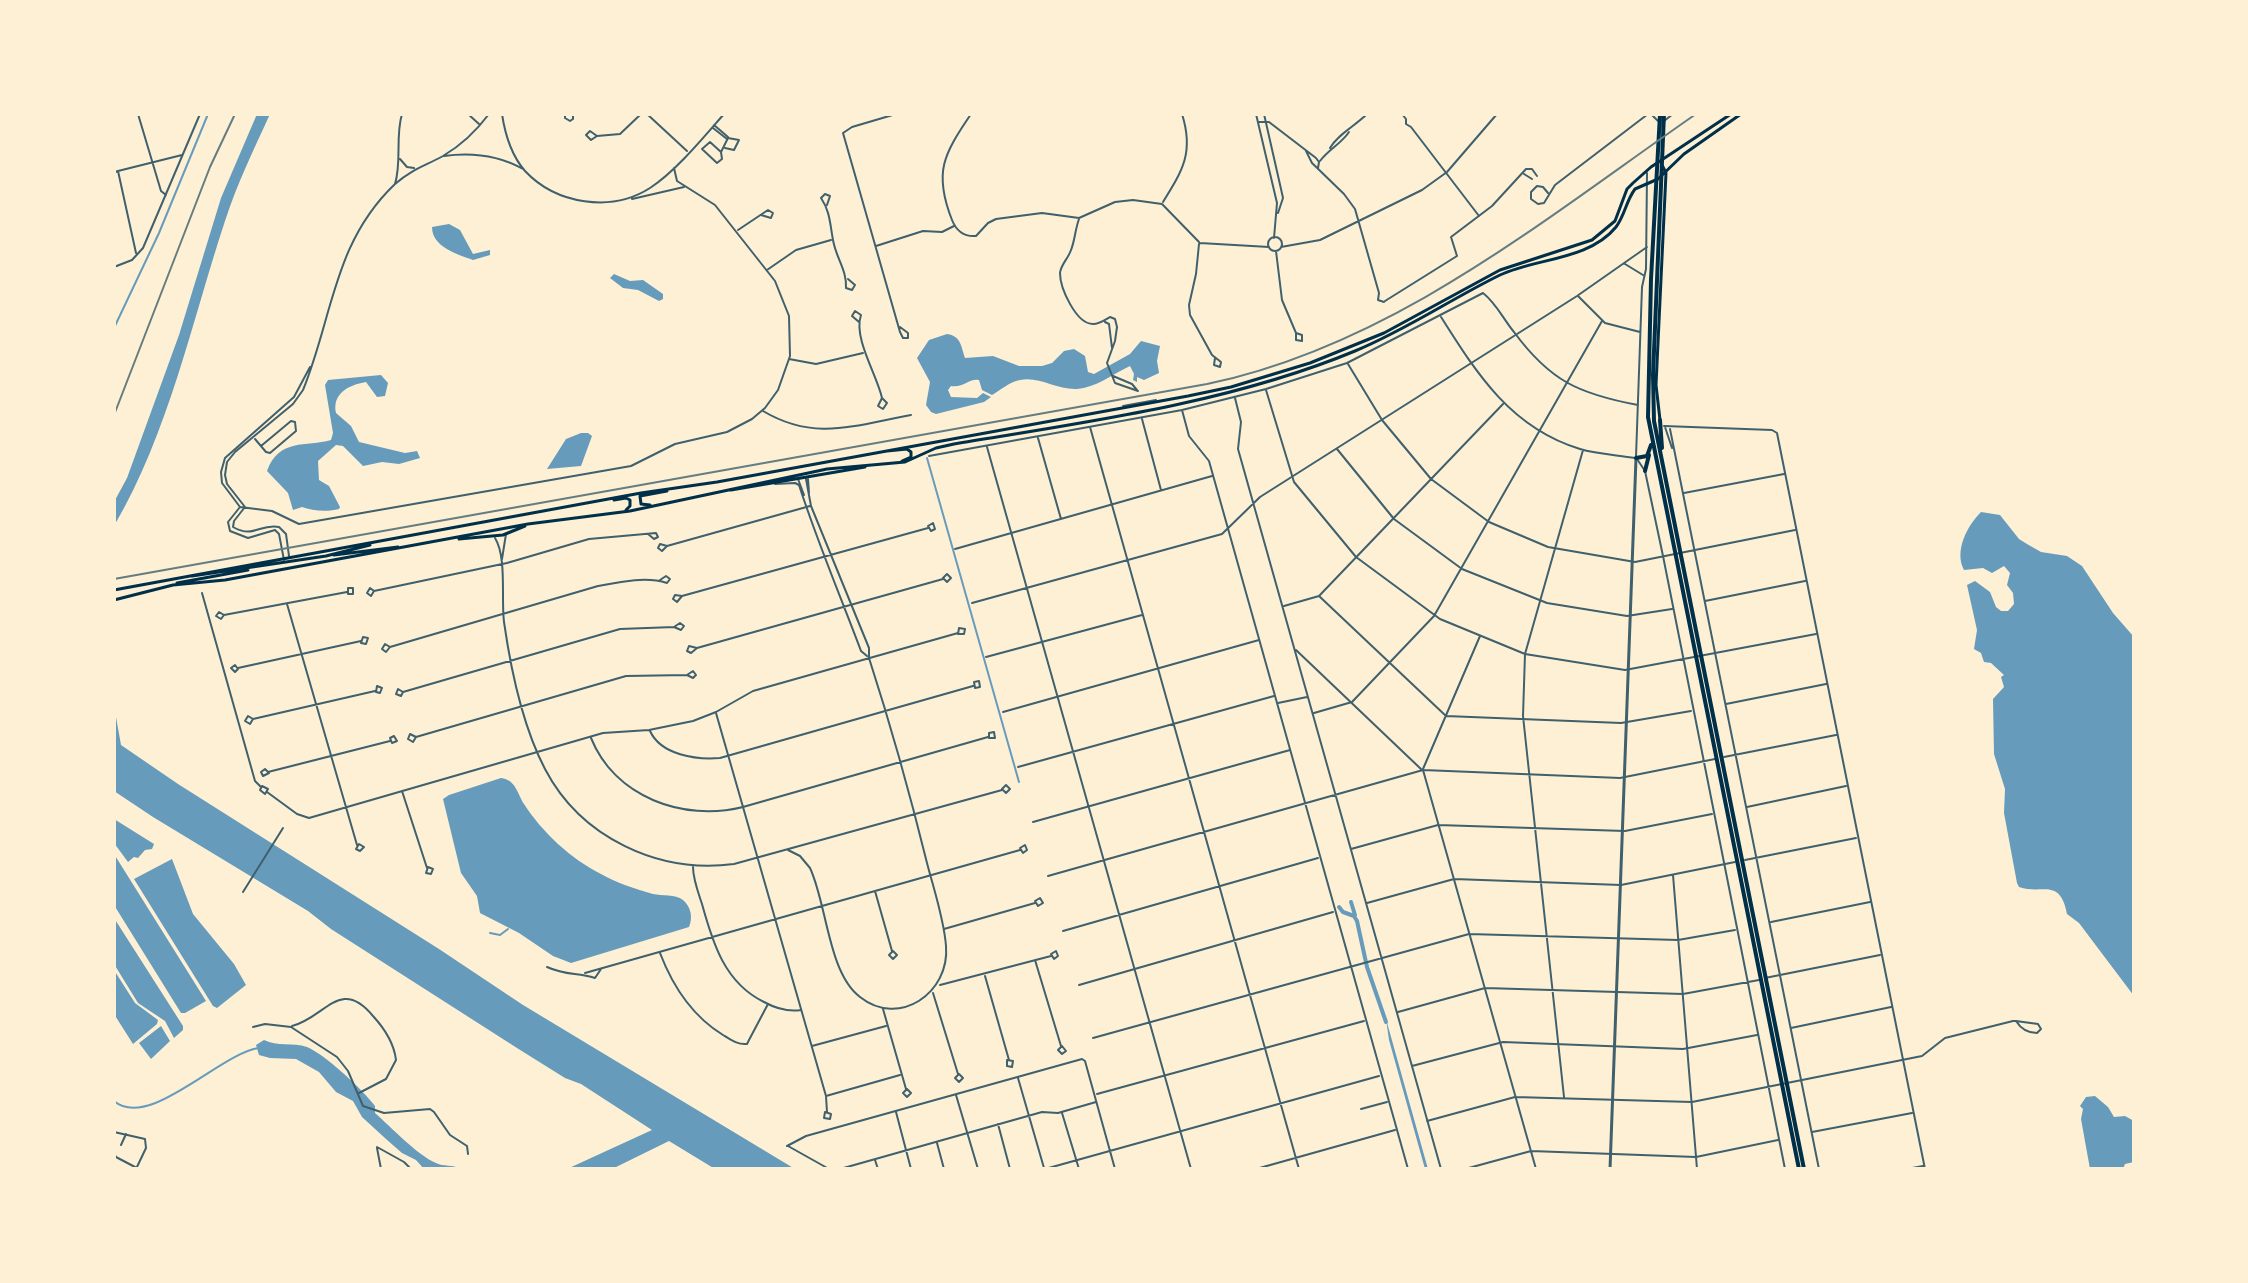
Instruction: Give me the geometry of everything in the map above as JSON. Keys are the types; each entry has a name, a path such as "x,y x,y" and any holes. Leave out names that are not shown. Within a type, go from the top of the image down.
{"main road":[{"path":"1657,114 1653,406 1677,552"},
{"path":"1645,471 1650,453 1647,395 1657,114"},
{"path":"655,505 641,504 639,498 1231,387 1334,354 1404,324 1497,271 1592,240 1615,221 1627,189 1660,161 1731,114"},
{"path":"114,600 173,585 225,580 532,523 623,512 827,469 909,461 936,448 954,444 1211,397 1341,357 1410,325 1502,275 1596,244 1621,221 1635,189 1666,173 1684,154 1741,114"},
{"path":"1660,161 1666,173 1656,385 1663,462"},
{"path":"1650,435 1677,552 1801,1169"},
{"path":"877,451 907,449 911,452 908,459 894,463"},
{"path":"1636,458 1650,453"},
{"path":"719,491 881,464"},
{"path":"114,590 690,486"},
{"path":"571,507 626,498 631,505 623,512"},
{"path":"447,540 506,534 532,523"},
{"path":"326,556 381,541"},
{"path":"177,577 404,548"},
{"path":"173,585 183,580 223,576 257,567"}],"street":[{"path":"138,114 161,191 167,196"},
{"path":"114,267 132,260 150,234 200,114"},
{"path":"394,185 402,114"},
{"path":"468,114 480,124"},
{"path":"443,156 489,114"},
{"path":"502,114 515,157 525,170"},
{"path":"565,114 570,121 573,114"},
{"path":"597,136 620,134 641,114"},
{"path":"647,114 688,152"},
{"path":"627,200 652,187 674,168 724,114"},
{"path":"869,114 871,121"},
{"path":"896,114 843,131 900,327"},
{"path":"971,114 950,147 941,176 943,193 955,226 963,234 973,237 988,223 1011,216 1042,213 1079,218 1125,200 1162,204 1199,242 1269,247 1276,251"},
{"path":"1162,204 1178,177 1187,152 1188,136 1182,114"},
{"path":"1256,114 1278,214"},
{"path":"1264,114 1283,198 1269,247"},
{"path":"1318,168 1330,148 1339,143 1367,114"},
{"path":"1402,114 1406,124 1479,216"},
{"path":"1276,251 1281,247 1320,240 1422,190 1447,172 1497,114"},
{"path":"1657,114 1654,119 1661,121 1673,114"},
{"path":"1555,185 1532,190 1532,201 1544,203 1555,185 1657,114"},
{"path":"1258,123 1265,120"},
{"path":"1265,120 1319,162"},
{"path":"714,126 728,139"},
{"path":"725,148 734,150 739,142 733,137 728,139"},
{"path":"721,152 728,139"},
{"path":"710,142 721,152 722,159 716,163 702,149 710,142"},
{"path":"459,144 460,153"},
{"path":"1306,151 1310,161 1344,194 1359,221 1379,302 1457,256 1451,237 1479,216 1530,168 1537,176"},
{"path":"245,507 228,487 225,471 232,455 300,396 344,258 365,221 394,185 415,168 443,156 483,154 525,170 551,191 593,202 627,200 685,187"},
{"path":"136,254 116,172 183,155"},
{"path":"509,162 515,157"},
{"path":"399,158 407,167 415,168"},
{"path":"240,507 276,512 299,524 631,466 675,444 736,429 762,411 778,390 789,359 791,338 787,309 779,287 737,231 712,202 676,179 674,168"},
{"path":"1610,1169 1648,170"},
{"path":"1523,174 1532,179"},
{"path":"1543,187 1548,193"},
{"path":"827,205 833,239 848,279"},
{"path":"737,231 761,215"},
{"path":"1079,218 1071,251 1061,267 1062,287 1085,322 1091,324 1110,317 1115,319 1117,334 1108,366 1115,383 1138,391 1132,384 1113,376"},
{"path":"876,246 923,231 942,232 955,226"},
{"path":"1274,238 1280,240 1281,247"},
{"path":"767,270 796,250 833,239"},
{"path":"1199,242 1190,315 1215,358"},
{"path":"972,603 1222,534 1254,504 1291,477 1577,296 1647,247"},
{"path":"1276,251 1284,310 1296,333"},
{"path":"1624,264 1645,276"},
{"path":"114,290 114,299"},
{"path":"1379,293 1385,296 1385,301"},
{"path":"929,456 1182,410 1266,389 1347,363 1441,317 1482,293 1539,364 1567,385 1600,398 1638,405"},
{"path":"1577,296 1602,321 1640,332"},
{"path":"1441,317 1470,364 1503,404 1541,432 1583,450 1636,458 1645,471 1785,1169"},
{"path":"1312,714 1352,702 1434,616 1602,321"},
{"path":"859,322 864,353 882,398"},
{"path":"1103,322 1109,324 1111,351"},
{"path":"1111,334 1117,334"},
{"path":"789,359 816,364 864,353"},
{"path":"1347,363 1382,420 1431,479 1489,522 1555,549 1632,562 1796,530"},
{"path":"1266,389 1291,477 1356,557 1434,616 1525,654 1629,670 1817,633"},
{"path":"1235,398 1241,422 1238,449 1441,1169"},
{"path":"1283,607 1319,596 1503,404"},
{"path":"1182,410 1189,436 1207,458 1213,476 1408,1169"},
{"path":"762,411 785,424 816,431 911,415"},
{"path":"1141,418 1162,491"},
{"path":"1660,420 1674,452"},
{"path":"252,437 266,452 272,452 296,431 295,422 287,423 261,446"},
{"path":"1664,426 1774,430 1924,1167 1907,1169"},
{"path":"1090,427 1299,1169"},
{"path":"1670,427 1819,1169"},
{"path":"240,507 224,487 222,466 230,451 252,437"},
{"path":"1038,437 1061,519"},
{"path":"987,446 1191,1169"},
{"path":"1337,449 1394,519 1462,569 1540,601 1631,616 1673,609"},
{"path":"1564,1098 1523,721 1525,654 1583,450"},
{"path":"1683,494 1785,474"},
{"path":"955,549 1213,476"},
{"path":"788,850 808,864 846,981 862,999 883,1007 911,1005 932,992 938,985 946,961 944,929 901,762 869,658 869,648 811,506 807,478"},
{"path":"798,479 803,489 805,508"},
{"path":"775,484 798,483 861,651 869,658"},
{"path":"667,546 811,506"},
{"path":"240,507 227,526 233,534 253,538 271,529 276,530 284,563"},
{"path":"245,507 232,525 245,532 274,525 282,529 286,534 290,562"},
{"path":"682,596 928,528"},
{"path":"243,538 245,532"},
{"path":"501,564 506,534"},
{"path":"374,591 501,564 589,539 648,534"},
{"path":"493,536 499,543 503,615 510,662 537,753 561,794 593,827 635,851 693,865 726,865 758,859 1002,790"},
{"path":"697,648 943,579"},
{"path":"390,647 611,583 660,580"},
{"path":"1705,601 1806,581"},
{"path":"224,615 347,592"},
{"path":"202,593 255,781 261,787 261,793 267,792 305,818 613,731 649,730 693,721 753,691 958,633"},
{"path":"1319,596 1446,716 1627,723 1693,711"},
{"path":"287,604 357,845"},
{"path":"986,657 1143,615"},
{"path":"403,692 620,629 674,627"},
{"path":"1423,770 1480,636"},
{"path":"1003,712 1260,640"},
{"path":"238,668 361,641"},
{"path":"1294,648 1423,770 1536,1169"},
{"path":"416,737 631,675 687,675"},
{"path":"1725,704 1827,684"},
{"path":"649,730 657,741 679,754 703,758 728,756 973,686"},
{"path":"253,719 375,691"},
{"path":"1018,767 1275,695"},
{"path":"1278,703 1308,697"},
{"path":"716,712 826,1096 827,1112"},
{"path":"1048,876 1423,770 1624,777 1837,735"},
{"path":"590,737 598,754 630,787 652,800 700,811 743,807 988,737"},
{"path":"268,772 390,741"},
{"path":"1033,822 1291,749"},
{"path":"1746,807 1847,785"},
{"path":"402,791 427,868"},
{"path":"1351,849 1438,825 1622,831 1713,813"},
{"path":"243,892 283,828"},
{"path":"1366,904 1454,879 1621,885 1857,838"},
{"path":"547,967 564,975 585,973 1020,850"},
{"path":"1063,931 1319,858"},
{"path":"693,865 712,938 730,975 748,993 768,1004 786,1010 801,1010"},
{"path":"1673,875 1697,1169"},
{"path":"875,891 892,951"},
{"path":"1770,923 1871,902"},
{"path":"944,929 1035,903"},
{"path":"1079,985 1334,912"},
{"path":"1093,1038 1469,934 1678,940 1736,930"},
{"path":"660,952 671,979 695,1013 740,1044 747,1044 768,1004"},
{"path":"1396,1012 1485,988 1683,994 1881,955"},
{"path":"938,985 1051,956"},
{"path":"1035,960 1061,1046"},
{"path":"585,973 597,977 601,968"},
{"path":"985,974 1009,1060"},
{"path":"932,992 958,1074"},
{"path":"253,1027 265,1024 291,1027 305,1023 339,999 357,1000 383,1028 396,1060 386,1079 357,1093"},
{"path":"883,1007 906,1089"},
{"path":"1790,1028 1892,1007"},
{"path":"1094,1095 1365,1021"},
{"path":"1427,1121 1515,1097 1692,1102 1903,1060 1925,1054 1945,1038 2016,1021 2038,1024 2041,1029 2037,1033 2025,1031 2016,1021"},
{"path":"812,1046 887,1025"},
{"path":"291,1027 344,1064 363,1106 384,1113 430,1109 450,1135 467,1146 468,1154"},
{"path":"1412,1066 1500,1042 1687,1049 1758,1035"},
{"path":"829,1169 787,1146 806,1136 1084,1059 1115,1169"},
{"path":"826,1096 901,1074"},
{"path":"1017,1076 1044,1169 1381,1076"},
{"path":"956,1094 978,1169"},
{"path":"840,1169 1042,1112 1062,1113 1096,1102"},
{"path":"1361,1109 1388,1102"},
{"path":"896,1111 911,1169"},
{"path":"1062,1113 1079,1169"},
{"path":"1811,1133 1913,1113"},
{"path":"998,1124 1010,1169"},
{"path":"1256,1169 1396,1130"},
{"path":"114,1132 127,1133 146,1141 136,1168 114,1153"},
{"path":"121,1145 127,1133"},
{"path":"1465,1169 1531,1151 1696,1157 1779,1140"},
{"path":"937,1142 944,1169"},
{"path":"381,1169 377,1147 411,1169"},
{"path":"875,1160 878,1169"}],"water":[{"path":"257,114 270,114 230,207 150,453 114,526 114,502 127,478 179,335 221,198"},
{"path":"449,224 460,230 473,254 490,250 490,255 473,260 441,245 432,227"},
{"path":"614,274 630,281 643,280 663,294 663,299 659,301 638,290 623,288 610,278"},
{"path":"947,334 958,339 965,358 993,356 1019,366 1052,363 1064,351 1074,349 1085,356 1088,372 1094,374 1130,354 1141,341 1160,346 1157,361 1159,373 1144,380 1137,377 1137,382 1133,380 1130,366 1097,383 1077,389 1027,379 1009,384 992,395 982,390 979,380 975,380 951,386 948,390 951,397 977,398 983,393 991,397 984,402 936,414 926,405 930,382 917,358 929,340"},
{"path":"381,375 388,383 385,396 377,397 366,382 353,385 339,396 336,413 351,426 359,442 405,453 417,451 420,458 399,464 382,462 363,466 343,446 336,445 318,461 319,480 329,486 339,509 320,511 302,507 293,510 288,493 267,471 272,460 294,446 331,440 333,433 325,385 328,380"},
{"path":"581,433 592,436 581,466 547,469 566,439"},
{"path":"1981,512 2000,515 2019,539 2041,552 2067,556 2082,566 2113,613 2134,637 2134,996 2079,923 2067,914 2060,895 2055,891 2019,887 2017,883 2004,813 2005,789 1994,754 1993,699 2004,687 2001,677 2004,675 1991,663 1984,662 1981,653 1974,649 1977,630 1967,585 1975,581 1990,592 1996,607 2008,611 2014,604 2013,593 2007,585 2010,573 2004,566 1992,573 1983,568 1964,570 1960,555 1967,531"},
{"path":"114,706 121,745 178,784 523,1005 795,1169 715,1169 669,1141 612,1169 567,1169 652,1130 581,1084 565,1078 517,1048 331,929 308,911 114,791"},
{"path":"501,778 513,784 539,825 579,861 626,886 683,900 690,912 689,927 571,963 553,956 519,933 480,913 477,896 461,873 443,799"},
{"path":"114,819 154,844 152,849 145,850 138,858 134,857 128,862 114,843"},
{"path":"114,854 206,1001 185,1013 181,1013 114,905"},
{"path":"172,859 193,914 234,964 246,985 217,1008 134,879"},
{"path":"114,918 183,1026 174,1038 165,1021 138,1003 114,964"},
{"path":"114,970 135,1003 158,1020 133,1044 114,1014"},
{"path":"1386,1019 1428,1169 1425,1169"},
{"path":"161,1026 170,1041 151,1059 139,1043"},
{"path":"264,1040 315,1051 353,1082 375,1106 375,1113 413,1147 436,1163 461,1169 424,1169 362,1117 353,1101 336,1092 319,1072 296,1059 259,1055 256,1045"},
{"path":"2095,1096 2114,1117 2125,1116 2134,1121 2134,1162 2125,1164 2123,1169 2090,1169 2081,1119 2083,1109 2080,1106 2086,1097"}],"waterway":[{"path":"114,328 159,233 208,114"},
{"path":"927,458 1019,782"},
{"path":"1351,902 1355,915"},
{"path":"1339,907 1357,921 1367,967 1386,1022"},
{"path":"490,933 500,935 508,929"},
{"path":"114,1101 129,1108 146,1106 165,1099 243,1053 259,1048"}],"railway":[{"path":"114,415 210,167 235,114"},
{"path":"114,579 1207,384 1275,366 1340,340 1464,274 1696,114"}]}
